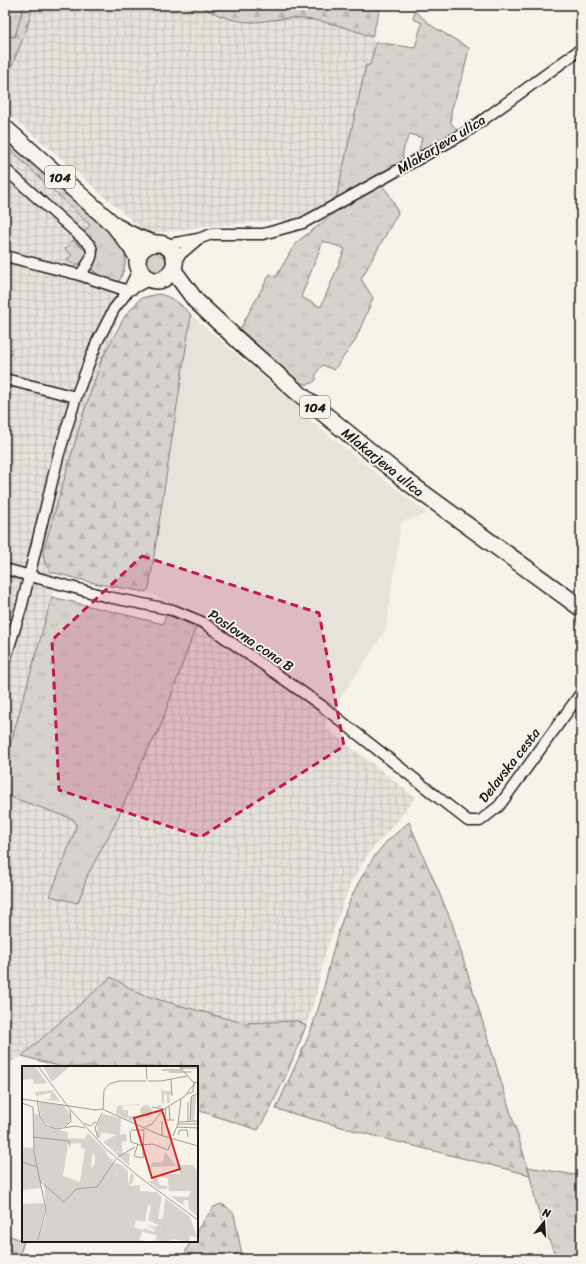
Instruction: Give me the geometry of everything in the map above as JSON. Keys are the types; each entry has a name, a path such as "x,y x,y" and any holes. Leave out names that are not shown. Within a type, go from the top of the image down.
{"main road":[{"name":"104","path":"5,128 114,225 129,234 160,244"},
{"path":"114,225 131,247 138,263 145,277 165,272 173,254 160,244 148,245 144,248 138,263"},
{"name":"Mlakarjeva ulica","path":"165,272 240,342 376,458 439,506 581,608"}],"street":[{"name":"Mlakarjeva ulica","path":"160,244 198,239 212,234 263,234 304,223 465,133 581,48"},
{"path":"5,169 93,250 88,264 80,275"},
{"path":"5,256 80,275 128,291 165,272 198,239"},
{"path":"5,660 22,605 58,457 76,397 97,342 114,309 128,291 138,263"},
{"path":"5,379 76,397"},
{"name":"Poslovna cona B","path":"5,568 28,576 108,597 173,610 204,623 322,706 427,790"},
{"name":"Delavska cesta","path":"427,790 468,821 480,821 499,806 581,693"}],"highlighted area":[{"path":"142,556 319,613 344,746 201,837 59,790 52,640"}],"shaded area":[{"path":"33,5 200,5 209,11 228,18 252,22 291,18 311,20 349,27 372,37 372,40 376,42 343,164 336,199 301,219 207,226 147,234 53,151 5,112 5,83 27,28"},
{"path":"5,145 90,225 93,241 98,249 93,271 118,284 127,294 107,349 103,356 83,415 43,552 45,564 51,572 52,597 5,763"},
{"path":"191,315 279,391 298,405 312,422 428,514 401,522 386,630 335,706 242,641 202,616 146,592 149,588 165,490"},
{"path":"202,616 242,641 335,706 324,726 415,797 400,818 371,850 350,884 325,954 315,998 306,1026 297,1021 243,1023 142,995 111,977 22,1056 5,1066 5,795 73,819 76,828 50,896 78,903 88,874 114,826 146,753 159,730 195,629"}],"green space":[{"path":"5,5 24,5 15,38 5,35"},
{"path":"24,5 33,5 27,28 5,83 5,35 15,37"},
{"path":"200,5 381,5 372,37 333,24 313,20 287,18 252,22 238,21 218,15"},
{"path":"415,11 432,26 469,48 464,71 451,111 451,123 458,131 418,154 422,138 410,134 403,152 403,158 407,160 336,199 366,65 370,65 376,42 415,48 422,23 413,19"},
{"path":"5,135 102,224 117,240 125,254 124,269 118,284 93,271 98,249 84,232 90,225 5,145"},
{"path":"379,185 386,190 398,213 361,279 373,298 355,341 334,370 323,365 317,372 316,380 314,382 310,384 301,384 240,329 270,274 276,277 295,244 337,210","holes":["323,241 345,249 321,307 301,297"]},
{"path":"73,240 89,254 80,264 73,264 67,260 72,255 65,249"},
{"path":"156,252 163,255 166,262 163,269 156,272 149,269 146,262 149,255"},
{"path":"159,294 169,297 191,315 149,588 146,592 98,584 51,572 45,564 43,552 83,415 103,356 125,316 141,298"},
{"path":"52,597 163,624 166,615 184,621 195,629 159,730 146,753 114,826 88,874 78,903 50,896 76,828 73,819 5,795 5,763"},
{"path":"409,822 452,923 530,1175 382,1138 276,1109 310,1033 320,1003 336,939 345,912 357,885 374,857 386,842"},
{"path":"111,977 142,995 243,1023 298,1021 306,1026 287,1073 258,1130 198,1110 198,1066 58,1066 22,1056"},
{"path":"528,1167 581,1176 581,1259 557,1259 542,1223"},
{"path":"221,1204 227,1207 234,1214 242,1255 245,1259 182,1259 190,1242 198,1242 198,1229 214,1207"},
{"path":"5,1234 24,1242 20,1254 7,1250 5,1255"}]}
